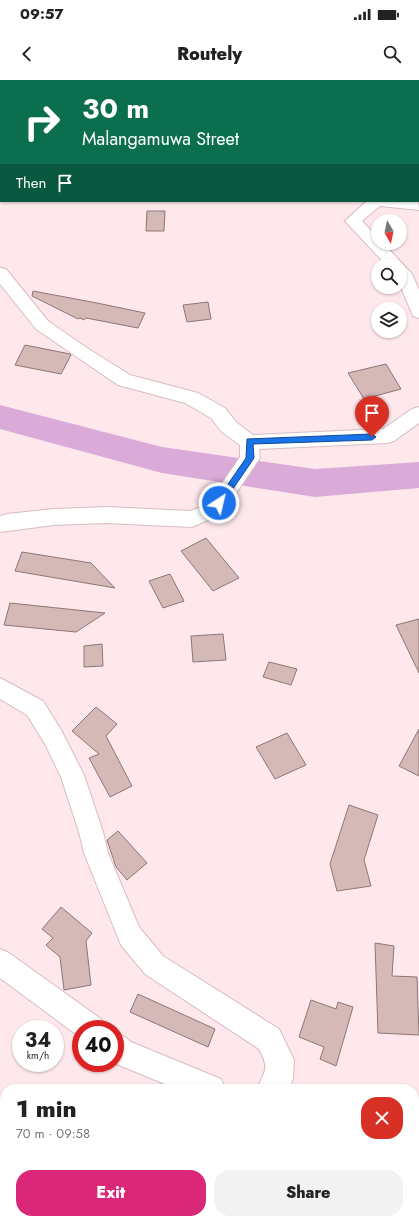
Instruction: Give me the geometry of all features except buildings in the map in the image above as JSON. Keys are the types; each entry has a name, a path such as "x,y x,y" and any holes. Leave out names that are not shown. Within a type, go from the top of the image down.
{"street":[{"path":"377,202 353,221 388,258"},
{"path":"388,202 419,205"},
{"path":"0,273 42,325 124,380 191,398 218,413 250,450"},
{"path":"407,282 419,312"},
{"path":"250,450 388,436 419,414"},
{"path":"0,524 54,517 99,515 192,519 208,512 219,503 250,450"},
{"path":"0,688 35,708 53,737 72,775 91,832 96,854 130,936 154,965 270,1039 280,1060 279,1079 275,1084"},
{"path":"0,962 79,1020"},
{"path":"124,1053 199,1084"}],"waterway":[{"path":"0,417 162,460 315,483 419,475"}],"route":[{"path":"219,503 250,458 249,442 372,437"}]}
